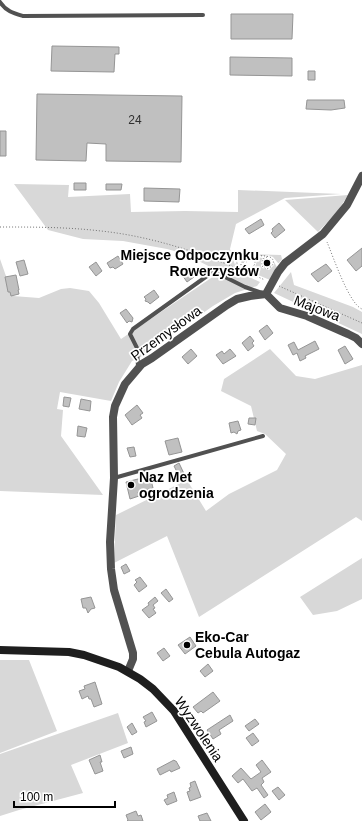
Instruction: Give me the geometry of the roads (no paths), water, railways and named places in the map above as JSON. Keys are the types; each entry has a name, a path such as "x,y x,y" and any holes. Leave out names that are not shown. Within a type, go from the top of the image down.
{"street":[{"path":"266,294 278,272 286,263 323,234 347,205 362,176"},
{"name":"Majowa","path":"266,294 280,308 307,316 335,328 356,338 362,344"},
{"name":"Przemysłowa","path":"128,671 133,659 133,653 114,590 111,569 110,542 114,478 113,427 115,406 125,384 138,368 228,304 243,298 266,294"},
{"name":"Wyzwolenia","path":"0,650 62,652 84,655 128,671 153,689 174,711 244,821"}],"lane":[{"path":"0,2 4,8 23,16 203,15"},
{"path":"138,368 137,348 130,334 133,329 212,272 245,287 266,294"},
{"path":"114,478 263,436"}],"place":[{"name":"Miejsce Odpoczynku Rowerzystów","path":"267,263"},
{"name":"Naz Met ogrodzenia","path":"131,485"},
{"name":"Eko-Car Cebula Autogaz","path":"187,645"}]}
